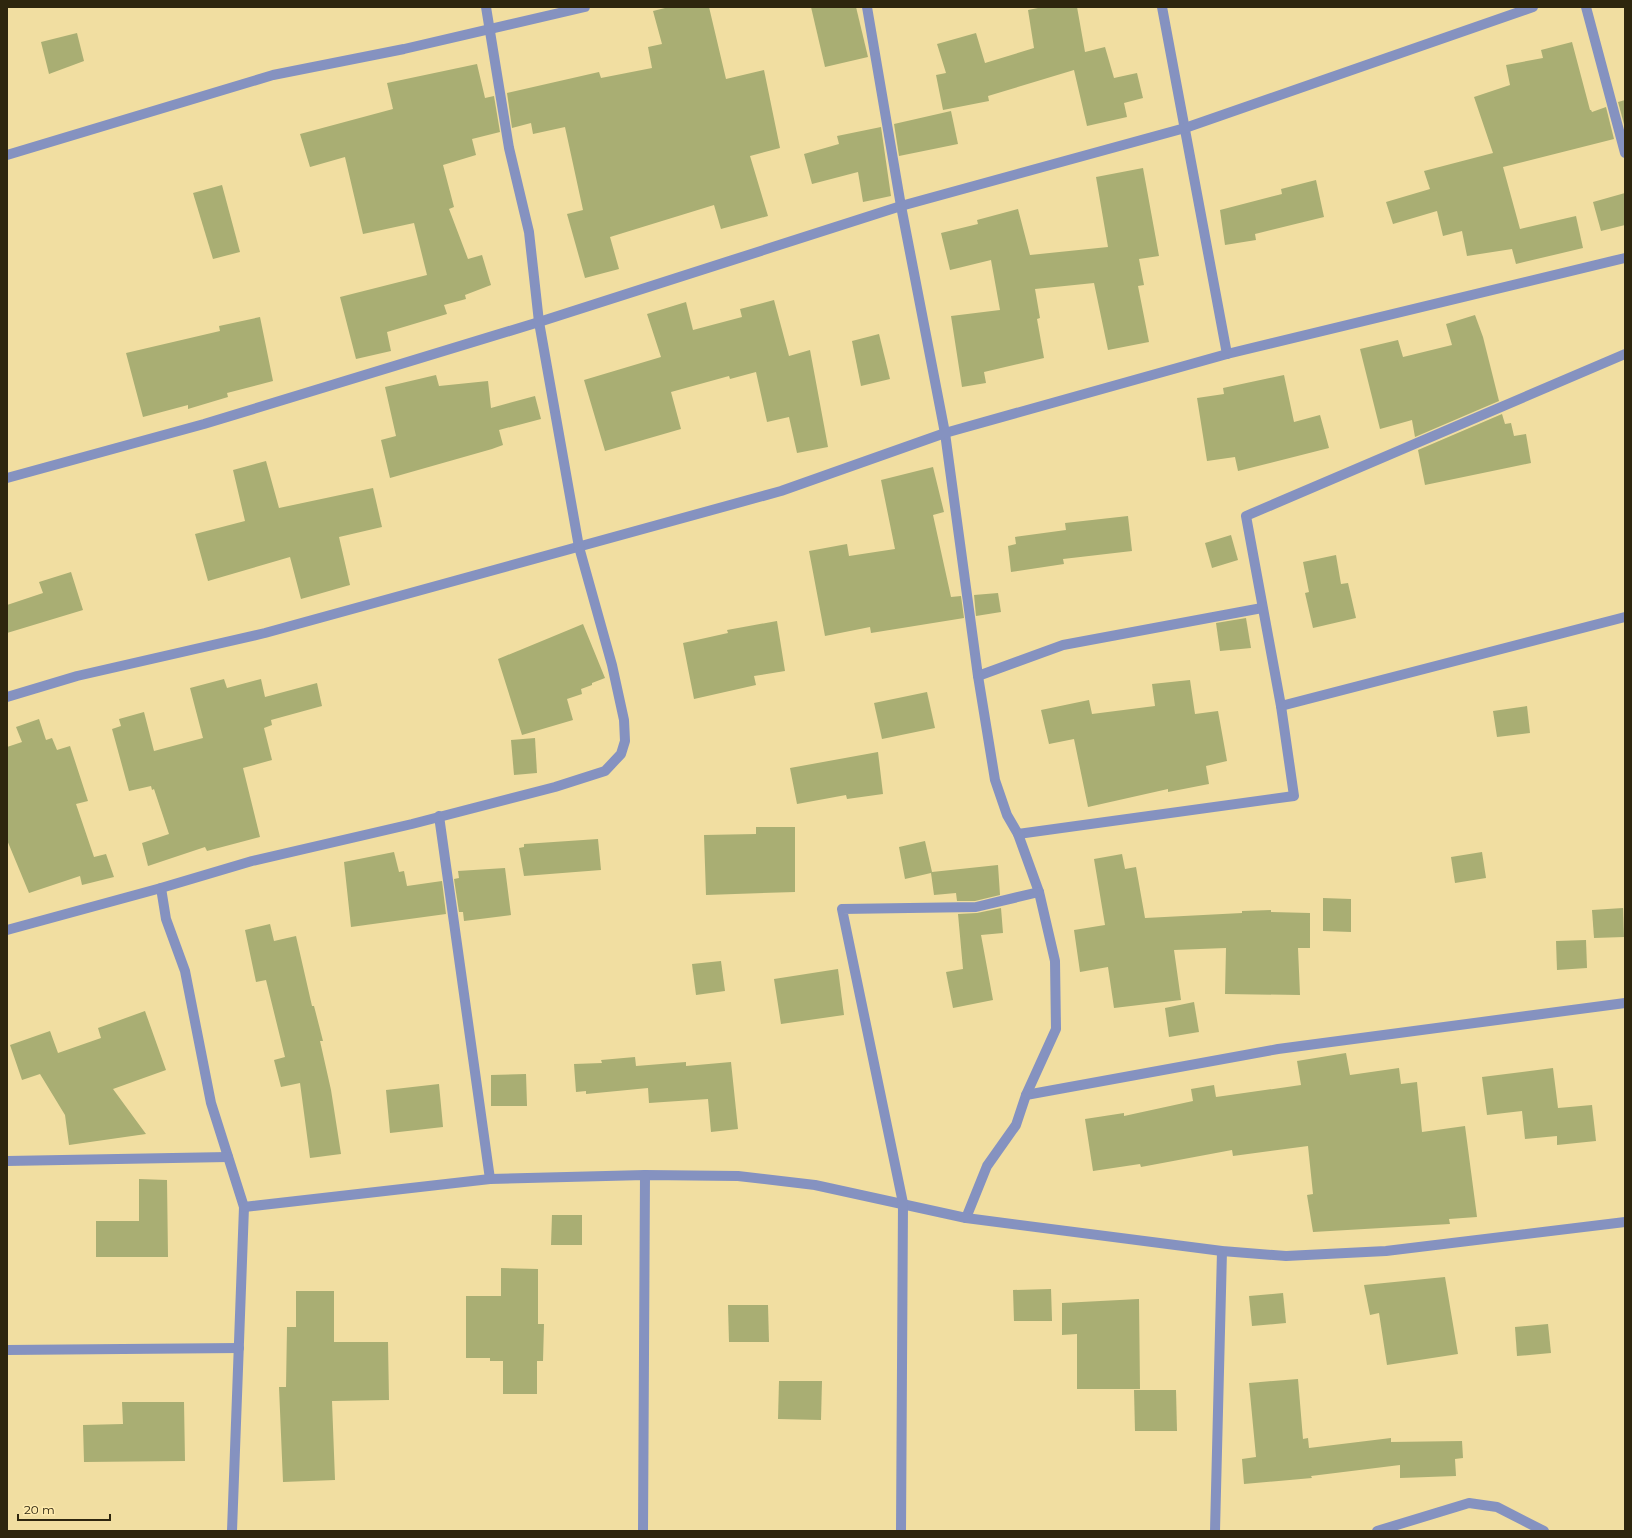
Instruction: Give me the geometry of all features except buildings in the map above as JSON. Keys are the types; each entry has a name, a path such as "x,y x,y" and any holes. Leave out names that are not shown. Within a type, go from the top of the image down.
{"street":[{"path":"7,930 161,888 252,861 556,787 605,771 621,754 625,740 624,720 612,665 579,547 539,322 529,232 509,148 491,29 486,7"},
{"path":"7,155 273,75 404,49 585,7"},
{"path":"868,7 901,206 945,433 978,676 995,780 1007,815 1018,834 1039,892 1055,961 1056,1029 1026,1095 1016,1126 987,1166 966,1218"},
{"path":"1162,7 1227,354"},
{"path":"7,478 204,424 539,322 901,206 1185,128 1533,7"},
{"path":"1586,7 1625,153"},
{"path":"7,697 77,676 265,633 781,491 945,433 1227,354 1625,258"},
{"path":"1018,834 1294,796 1280,706 1246,516 1625,354"},
{"path":"978,676 1063,645 1262,608"},
{"path":"1280,706 1625,617"},
{"path":"440,816 490,1179"},
{"path":"161,888 166,919 185,971 211,1103 244,1208 232,1531"},
{"path":"901,1531 903,1203 842,909 976,907 1039,892"},
{"path":"1026,1095 1278,1049 1625,1003"},
{"path":"7,1160 228,1157"},
{"path":"643,1531 645,1175"},
{"path":"244,1208 490,1179 645,1175 738,1176 815,1185 903,1203 966,1218 1222,1251 1286,1256 1386,1251 1625,1222"},
{"path":"1215,1531 1222,1251"},
{"path":"7,1350 239,1348"},
{"path":"1377,1531 1469,1503 1497,1507 1544,1531"}]}
